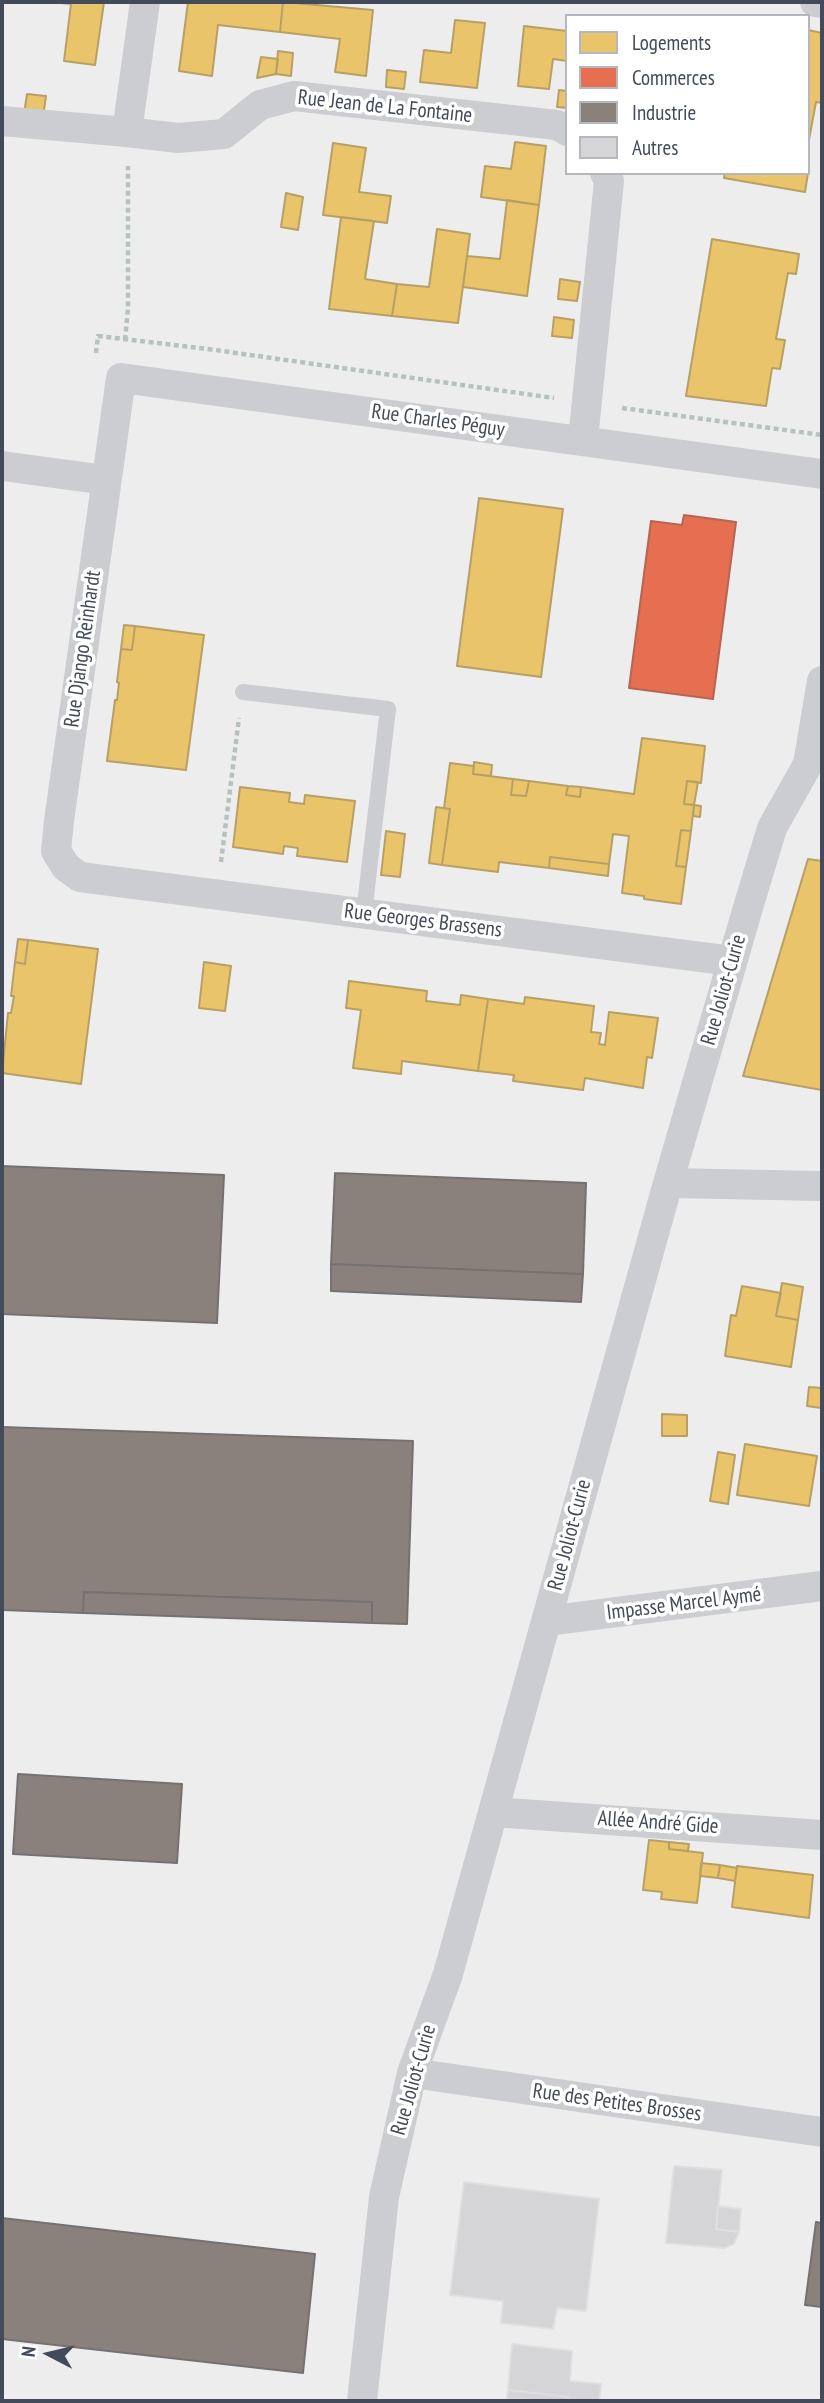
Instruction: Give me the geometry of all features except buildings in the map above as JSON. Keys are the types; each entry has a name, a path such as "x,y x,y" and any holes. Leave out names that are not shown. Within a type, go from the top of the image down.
{"street":[{"path":"128,132 145,2"},
{"path":"815,2 822,2"},
{"name":"Rue Jean de La Fontaine","path":"2,121 178,138 224,134 260,105 294,96 557,125 565,130"},
{"path":"583,440 609,181 607,175"},
{"name":"Rue Charles Péguy","path":"121,378 822,474"},
{"name":"Rue Django Reinhardt","path":"114,881 80,877 66,867 57,850 121,378"},
{"path":"2,466 106,480"},
{"name":"Rue Joliot-Curie","path":"362,2401 384,2196 412,2073 448,1974 668,1182 772,828 808,764 822,681"},
{"name":"Rue Georges Brassens","path":"114,881 732,961"},
{"path":"668,1182 822,1186"},
{"name":"Impasse Marcel Aymé","path":"547,1621 822,1586"},
{"name":"Allée André Gide","path":"493,1812 822,1835"},
{"name":"Rue des Petites Brosses","path":"412,2073 822,2132"}],"lane":[{"path":"243,692 388,709 364,913"}],"path":[{"path":"125,340 128,308 128,132"},
{"path":"216,894 243,692"}]}
